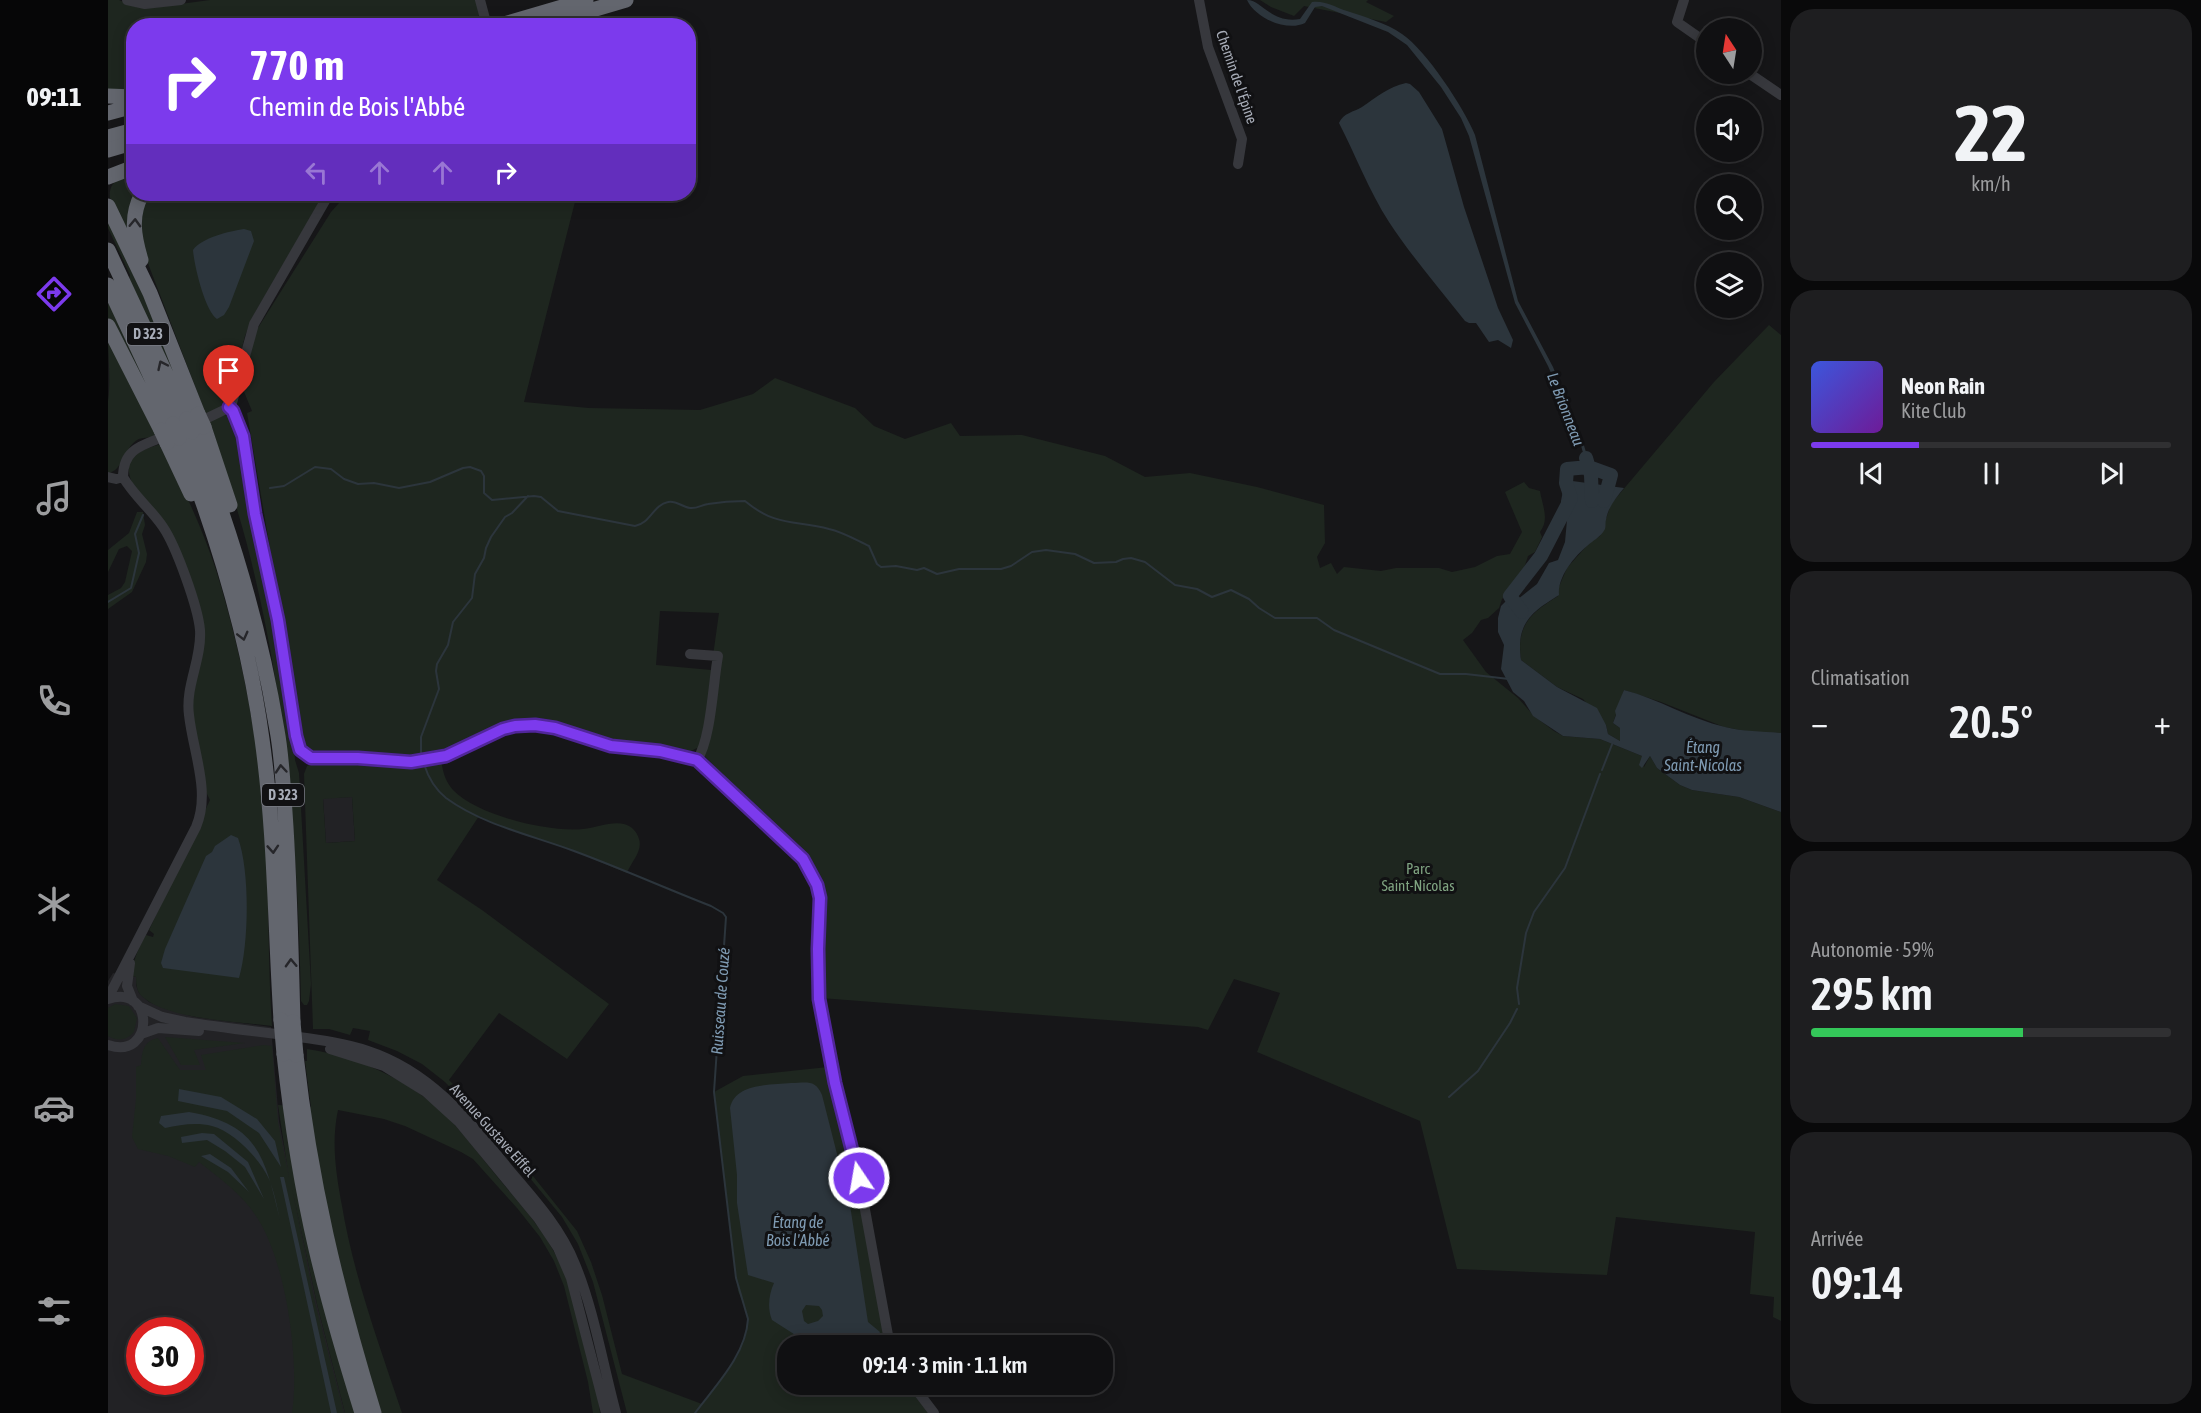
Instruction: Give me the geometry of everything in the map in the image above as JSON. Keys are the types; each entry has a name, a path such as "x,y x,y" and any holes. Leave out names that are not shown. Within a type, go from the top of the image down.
{"highway":[{"path":"523,18 586,0"},
{"path":"564,18 626,0"},
{"path":"108,96 126,97"},
{"path":"108,113 126,108"},
{"path":"108,171 108,148 124,138"},
{"path":"108,177 126,170"},
{"path":"139,201 134,232 152,288 150,293"},
{"path":"108,206 150,293 183,428"},
{"name":"D 323","path":"108,250 183,428 262,650 278,732 289,869 287,1021 293,1127 305,1200 338,1335 362,1413"},
{"name":"D 323","path":"108,285 183,428"},
{"path":"108,326 183,428 218,465 242,548 236,575"},
{"name":"D 323","path":"290,1055 321,1217 345,1315 374,1413"},
{"path":"338,1335 354,1413"}],"street":[{"path":"127,0 145,4 182,0"},
{"path":"480,0 486,18"},
{"name":"Chemin de l'Épine","path":"1199,0 1208,47 1242,139 1238,164"},
{"path":"1684,0 1677,22 1696,35"},
{"path":"1762,82 1781,95"},
{"path":"108,999 196,828 201,813 202,788 188,709 200,631 190,592 164,527 123,477 125,460 140,446 229,407 254,324 324,201"},
{"path":"229,407 233,411 243,436 255,514 278,620 298,747 305,756 315,759 351,758 403,762 427,760 452,753 491,733 515,726 555,728 611,746 660,751 697,760 803,859 817,885 820,905 819,999 835,1083 857,1167 888,1335"},
{"path":"108,477 123,477"},
{"path":"690,654 718,656 707,737 697,760"},
{"path":"133,951 126,982 143,1016 141,1034"},
{"name":"Avenue Gustave Eiffel","path":"108,999 118,997 136,1003 162,1017 185,1022 356,1047 400,1065 444,1095 464,1115 536,1202 564,1240 583,1287 616,1413"},
{"name":"Avenue Gustave Eiffel","path":"108,1045 128,1046 141,1034 153,1029 164,1028 270,1039 331,1049 384,1066 426,1092 459,1122 538,1218 558,1248 571,1278 606,1413"},
{"path":"920,1395 934,1413"}],"shaded area":[{"path":"352,797 355,841 326,843 323,798"},
{"path":"113,973 136,977 139,993 149,1002 170,1010 195,1017 271,1027 279,1121 317,1304 345,1413 108,1413 108,981"}],"green space":[{"path":"108,0 119,0 136,7 151,8 210,0 476,0 481,15 478,18 126,18 126,91 108,90"},
{"path":"1260,0 1368,0 1366,2 1394,16 1386,22 1304,6 1294,16"},
{"path":"126,175 126,201 136,201 128,235 110,198 111,187 116,180"},
{"path":"144,201 320,201 252,318 226,403 206,415 149,266 140,237"},
{"name":"Parc Saint-Nicolas","path":"341,201 575,201 524,402 589,408 700,410 753,394 775,378 855,408 874,426 905,439 951,423 960,436 1022,435 1105,456 1145,477 1190,473 1257,487 1324,505 1325,543 1317,557 1320,568 1331,563 1337,574 1344,567 1381,571 1396,568 1439,568 1452,572 1475,567 1497,556 1510,554 1522,532 1505,492 1524,482 1529,488 1540,491 1545,517 1540,532 1542,537 1535,552 1528,556 1523,571 1516,578 1517,585 1502,599 1499,608 1488,618 1481,620 1472,633 1463,640 1486,672 1518,698 1534,716 1563,736 1600,739 1642,756 1644,767 1650,756 1657,768 1680,785 1692,790 1739,797 1781,812 1781,1321 1773,1317 1774,1297 1750,1294 1755,1232 1616,1217 1607,1275 1457,1269 1420,1121 1257,1052 1280,993 1234,979 1208,1030 1198,1027 821,998 820,887 767,821 697,748 687,753 632,746 536,722 454,750 418,758 312,755 303,743 247,413 252,411 242,387 256,331 331,212","holes":["660,611 719,613 711,670 656,665"]},
{"path":"108,214 134,268 193,416 129,280 130,275 108,228"},
{"path":"108,302 167,427 108,319"},
{"path":"1769,325 1781,335 1781,733 1751,732 1724,727 1624,690 1613,723 1620,728 1620,741 1608,734 1606,725 1583,699 1557,687 1521,660 1523,629 1533,614 1558,596 1558,589 1567,568 1590,542 1600,536 1611,504 1714,382"},
{"path":"108,336 157,436 137,440 129,448 117,468 108,473 109,378"},
{"path":"225,415 232,418 238,432 299,773 311,984 307,1005 301,1001 294,841 276,682 250,557 234,499 208,421"},
{"path":"160,444 198,522 216,570 246,685 260,774 265,831 272,1026 205,1018 170,1011 142,996 137,989 136,977 131,976 138,950 146,935 153,937 154,934 149,930 210,800 205,790 191,710 202,648 182,559 132,483 129,474 130,461 134,456"},
{"path":"137,512 143,512 145,525 142,534 147,554 146,562 132,592 108,609 108,595 121,588 125,582 132,551 127,546 119,549 108,572 108,550 129,533"},
{"path":"441,760 445,776 453,790 478,807 496,814 552,828 588,828 614,823 624,824 637,834 639,848 627,873 479,816 437,880 482,910 609,1004 567,1059 499,1013 449,1080 493,1126 577,1231 602,1295 622,1374 702,1404 731,1366 746,1334 747,1319 738,1291 714,1092 743,1076 828,1067 852,1154 885,1335 777,1335 777,1395 914,1395 928,1413 627,1413 593,1282 578,1244 562,1217 477,1114 445,1082 422,1064 368,1040 370,1031 353,1028 350,1035 329,1029 313,1029 304,774 307,766 315,762","holes":["352,797 355,841 326,843 323,799"]},
{"path":"115,1004 129,1006 137,1018 134,1032 122,1039 108,1036 108,1008"},
{"path":"165,1037 245,1043 194,1050 200,1065 181,1065"},
{"path":"158,1038 180,1070 206,1070 201,1055 264,1045 272,1046 278,1122 289,1178 278,1105 311,1107 305,1061 307,1061 307,1049 348,1059 387,1074 439,1109 527,1212 557,1257 579,1316 600,1413 593,1413 588,1382 564,1286 554,1261 540,1237 517,1208 473,1159 461,1152 405,1126 384,1119 338,1110 335,1158 347,1232 368,1310 402,1413 345,1413 317,1304 292,1189 315,1303 344,1413 292,1413 294,1366 283,1284 266,1235 256,1216 237,1193 199,1162 195,1167 168,1156 138,1149 132,1137 136,1099 136,1067 141,1065 146,1044"}],"water":[{"path":"1247,0 1258,4 1274,15 1290,20 1300,19 1312,2 1330,4 1396,30 1412,42 1433,66 1462,110 1475,135 1518,301 1553,367 1582,439 1593,475 1589,474 1578,435 1548,366 1515,303 1469,136 1461,118 1441,87 1407,45 1388,32 1322,6 1315,7 1305,23 1289,26 1264,18 1251,7"},
{"path":"1406,83 1419,92 1442,129 1464,207 1498,308 1513,340 1511,348 1498,340 1489,342 1476,323 1465,321 1416,260 1382,210 1339,123 1346,115 1394,87"},
{"path":"244,229 251,231 254,241 229,307 224,315 217,319 204,298 193,250 209,239"},
{"name":"Étang Saint-Nicolas","path":"1565,480 1624,488 1609,511 1604,531 1569,565 1561,580 1559,595 1540,608 1527,621 1521,637 1521,660 1557,687 1597,708 1608,734 1620,741 1620,728 1613,723 1615,711 1624,690 1725,727 1781,733 1781,812 1739,797 1692,790 1680,785 1657,768 1650,756 1642,768 1639,765 1642,756 1600,739 1563,736 1533,716 1524,701 1513,692 1501,669 1504,645 1498,632 1498,618 1501,606 1508,599 1518,599 1537,584 1549,563 1558,560 1565,542 1567,520 1561,522 1561,501"},
{"path":"231,835 238,838 245,869 247,908 245,946 239,978 163,968 161,963 165,949 206,856 215,846"},
{"name":"Étang de Bois l'Abbé","path":"810,1083 816,1086 822,1095 850,1205 868,1322 880,1332 879,1335 795,1335 772,1320 769,1301 774,1283 748,1275 737,1203 737,1175 730,1108 733,1100 739,1094 764,1085","holes":["806,1305 819,1306 823,1316 818,1321 808,1324 804,1321 802,1311"]},
{"path":"179,1089 221,1097 257,1119 275,1141 281,1167 259,1133 227,1111 178,1101"},
{"path":"189,1112 231,1125 245,1135 263,1162 270,1183 265,1171 253,1155 237,1140 220,1129 194,1124 165,1128 159,1123 161,1116"},
{"path":"202,1133 214,1134 248,1162 264,1199 245,1167 225,1151 207,1140 182,1143 181,1137"},
{"path":"210,1154 231,1168 249,1192 228,1172 201,1156"},
{"path":"280,1177 284,1177 337,1413 331,1413"}],"waterway":[{"name":"Le Brionneau","path":"1586,458 1591,475 1592,501"},
{"path":"270,488 284,486 315,467 331,469 344,479 358,484 374,483 399,488 430,482 470,467 481,471 484,476 484,493 492,500 541,497 558,511 635,526 645,521 659,507 668,502 692,508 713,503 745,501 776,519 829,529 869,546 877,564 881,567 896,566 917,570 924,568 937,574 959,569 1001,569 1011,566 1032,552 1046,550 1075,554 1094,563 1116,562 1131,558 1145,562 1175,585 1197,589 1212,597 1231,590 1249,599 1275,618 1317,618 1334,630 1440,674 1466,674 1509,679"},
{"path":"1522,612 1510,596 1541,556 1571,498 1566,483 1567,469 1589,467 1611,475 1604,501"},
{"name":"Ruisseau de Couzé","path":"421,755 421,737 439,689 437,664 448,645 453,622 472,598 475,574 484,558 491,537 505,517 528,496"},
{"path":"108,602 131,588 139,553 135,534 143,515"},
{"path":"1602,770 1613,742"},
{"name":"Ruisseau de Couzé","path":"424,764 432,783 446,798 460,807 508,829 574,851 711,906 726,917 714,1092 736,1278 748,1319 742,1345 736,1357 695,1413"},
{"path":"1519,1004 1517,988 1526,933 1534,912 1565,868 1600,774"},
{"path":"1449,1097 1478,1071 1517,1009"}],"route":[{"path":"229,407 233,411 243,436 255,514 274,599 296,736 301,752 315,759 358,758 411,762 439,758 503,729 535,725 566,731 611,746 660,751 697,760 803,859 817,885 820,898 819,999 835,1083 859,1178"}]}
